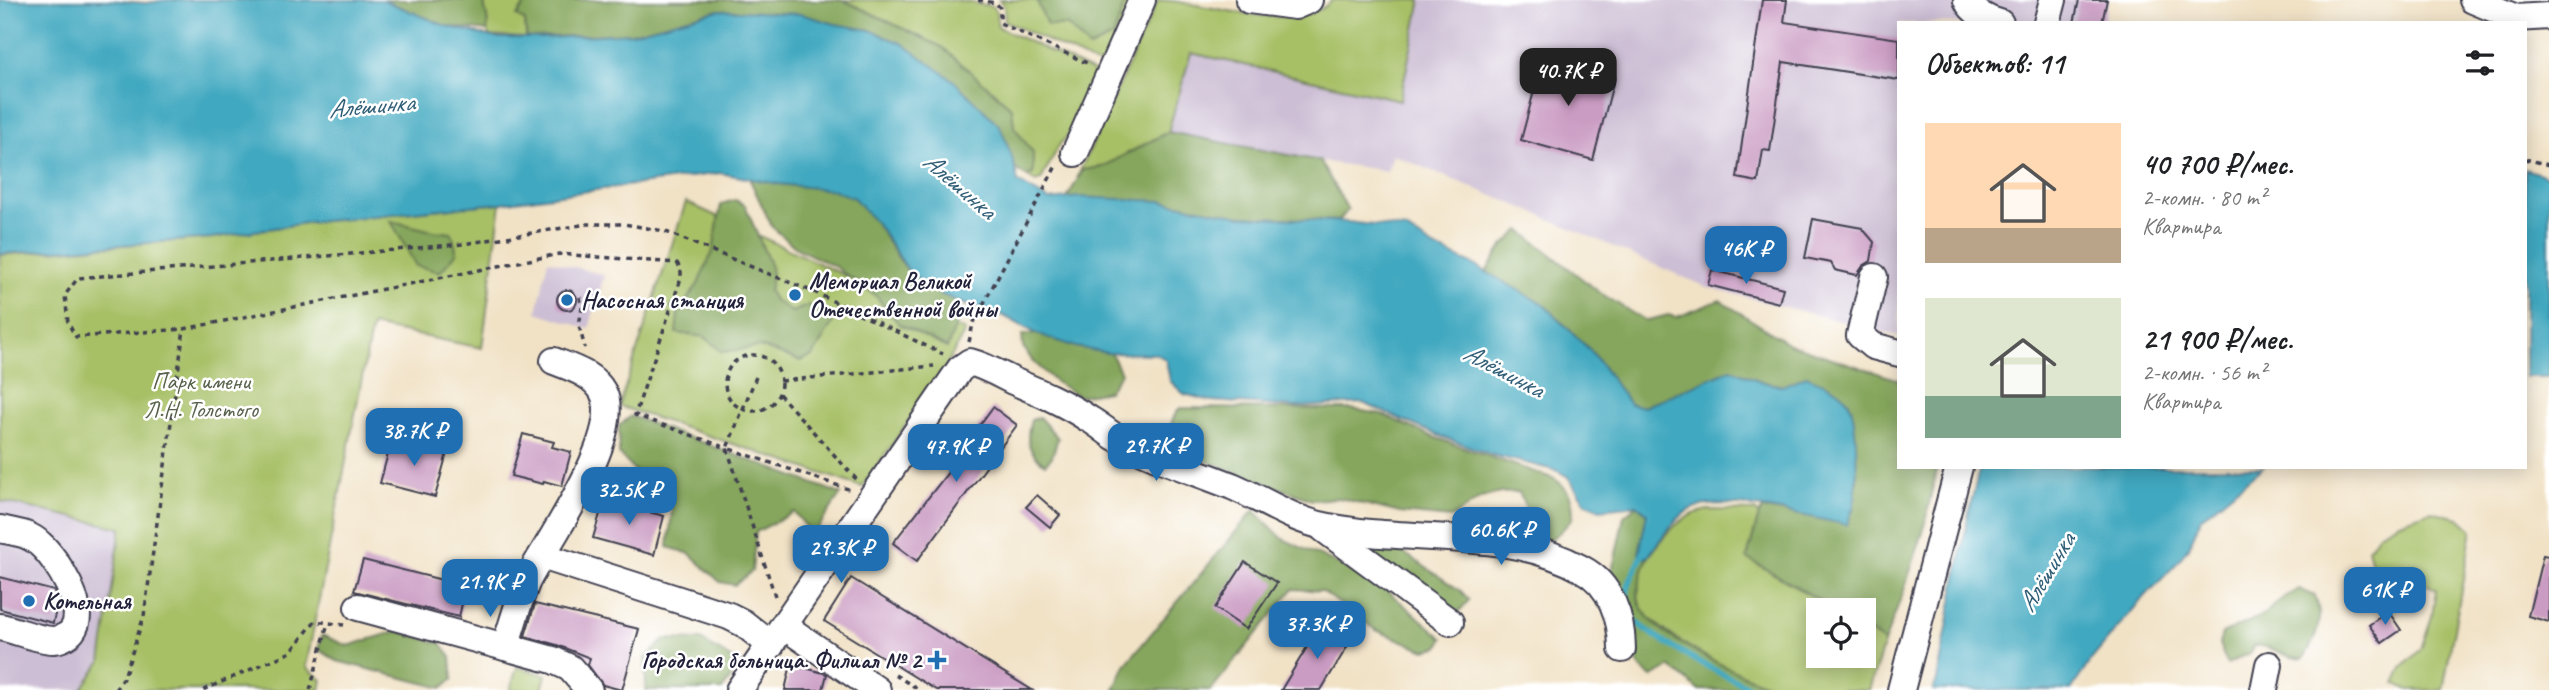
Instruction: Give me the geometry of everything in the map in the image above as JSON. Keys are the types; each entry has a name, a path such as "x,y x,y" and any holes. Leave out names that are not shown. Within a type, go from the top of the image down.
{"street":[{"path":"1075,153 1142,0"},
{"path":"1249,0 1295,6 1309,0"},
{"path":"1967,0 1969,6 1990,21"},
{"path":"2048,21 2053,0"},
{"path":"2473,0 2516,18 2549,16"},
{"path":"1874,277 1860,335 1873,346 1897,352"},
{"path":"505,647 527,583 592,466 607,414 604,393 594,381 581,371 554,361"},
{"path":"739,690 964,364 970,362 1057,400 1137,449 1320,526 1360,533 1482,539 1562,559 1600,581 1622,626 1622,649"},
{"path":"1900,690 1958,469"},
{"path":"1320,526 1450,622"},
{"path":"0,528 18,532 40,544 71,588 77,616 74,628 67,635 54,640 0,627"},
{"path":"542,556 729,616 778,635 877,690"},
{"path":"358,607 553,660 570,668 589,690"}],"path":[{"path":"978,0 996,3 1000,8 1000,23 1108,74"},
{"path":"2527,160 2549,165"},
{"path":"964,364 973,324 1054,169"},
{"path":"873,497 635,415 681,278 681,269 677,263 559,254 184,329 76,337 68,323 65,295 78,278 463,244 588,224 624,224 664,231 804,288 964,364"},
{"path":"580,297 582,308 579,326 594,381"},
{"path":"115,690 124,677 145,617 184,329"},
{"path":"749,355 767,358 779,372 781,381 779,394 768,407 760,411 743,409 729,398 725,380 733,363 749,355"},
{"path":"781,381 964,364"},
{"path":"755,377 727,448 778,635"},
{"path":"779,394 873,497"},
{"path":"203,690 291,652 315,621 345,625 358,607"},
{"path":"310,690 328,623"}],"shaded area":[{"path":"1421,0 2109,0 2104,21 1897,21 1897,335 1706,287 1393,155 1387,171 1168,132 1191,53 1399,100"},
{"path":"548,260 604,275 589,329 537,312"},
{"path":"0,501 121,528 101,662 81,690 0,690"}],"green space":[{"path":"383,0 484,0 487,31 446,26"},
{"path":"484,0 528,0 517,16 525,21 526,38 490,36 487,31"},
{"path":"528,0 843,0 942,47 1012,108 1014,127 1033,153 1033,174 1026,176 1014,168 1004,135 870,30 719,10 632,33 527,38 525,21 517,16"},
{"path":"843,0 953,0 992,6 996,11 998,27 1102,76 1077,126 1060,144 1041,180 1036,182 1026,176 1033,174 1033,153 1014,127 1012,108 942,47"},
{"path":"999,0 1037,0 1047,25 1068,26 1113,37 1126,0 1136,0 1105,68 1005,21 1004,6"},
{"path":"1037,0 1126,0 1113,37 1089,48 1068,26 1047,25"},
{"path":"1158,0 1274,17 1297,16 1317,11 1332,0 1421,0 1400,100 1191,53 1168,132 1102,167 1083,170 1077,178"},
{"path":"1168,132 1320,161 1348,210 1339,221 1241,216 1161,201 1067,198 1083,170 1102,167"},
{"path":"749,178 820,188 855,199 871,215 903,264 915,277 961,303 959,318 947,348 899,324 875,295 834,266 796,248 772,227"},
{"path":"735,200 745,205 771,267 769,291 774,300 792,312 809,305 833,322 813,356 800,361 760,347 722,352 705,337 676,333 678,314 698,284 713,251 721,204"},
{"path":"686,202 965,331 943,372 862,487 619,406"},
{"name":"Парк имени Л.Н. Толстого","path":"501,203 482,348 372,326 306,667 322,680 320,690 81,690 101,662 121,528 0,501 0,255 212,238 305,223"},
{"path":"391,221 452,233 457,253 440,272 416,266"},
{"path":"1520,230 1599,292 1645,321 1668,315 1677,317 1720,300 1789,344 1897,379 1897,469 1937,469 1923,532 1884,643 1876,636 1876,598 1816,598 1747,558 1763,509 1792,513 1857,484 1855,434 1783,386 1763,382 1731,369 1644,407 1630,404 1591,351 1544,305 1486,272 1502,247"},
{"path":"1037,334 1076,347 1111,353 1121,373 1108,391 1079,396 1054,381 1032,360 1023,347 1022,335"},
{"path":"1180,408 1351,409 1381,414 1433,437 1555,479 1570,495 1573,517 1554,537 1540,542 1519,492 1481,498 1451,518 1400,513 1340,498 1312,500 1184,453 1175,442 1171,431 1172,420"},
{"path":"631,416 841,494 813,535 794,512 756,532 752,571 735,585 720,582 690,554 668,547 672,510 619,454 619,426"},
{"path":"1039,417 1058,438 1052,457 1045,464 1031,450 1028,439 1031,420"},
{"path":"1637,505 1647,513 1639,554 1641,558 1648,557 1640,581 1638,599 1648,618 1663,631 1704,656 1783,690 1699,690 1670,667 1652,677 1640,667 1632,630 1607,580 1614,563 1624,516"},
{"path":"1254,510 1283,539 1378,583 1443,638 1439,647 1425,650 1376,630 1322,591 1293,589 1211,690 1114,690 1125,665"},
{"path":"1755,511 1759,515 1747,558 1816,598 1806,598 1806,668 1876,668 1876,636 1884,643 1869,690 1784,690 1770,686 1705,656 1648,616 1640,604 1638,593 1645,564 1675,526 1698,512"},
{"path":"2431,511 2459,518 2472,530 2443,690 2408,690 2395,683 2402,668 2421,649 2432,616 2436,589 2417,579 2376,577 2368,549 2378,533"},
{"path":"1354,544 1395,547 1461,591 1469,600 1457,614"},
{"path":"2299,589 2315,596 2319,613 2316,635 2304,658 2254,646 2249,653 2227,664 2219,644 2222,634 2263,615 2284,597"},
{"path":"397,631 441,643 451,657 453,679 442,688 337,661 318,649 322,635 348,646"},
{"path":"665,639 701,640 741,664 722,690 646,690 645,659"},
{"path":"517,667 546,675 542,690 510,690"}],"water":[{"path":"0,0 107,0 146,3 167,0 383,0 446,26 496,38 632,33 719,10 801,14 870,30 903,44 954,81 1000,126 1018,182 1049,200 1079,197 1161,201 1241,216 1348,222 1406,229 1434,247 1474,265 1544,305 1591,351 1630,404 1644,407 1731,369 1763,382 1782,386 1806,376 1829,386 1848,401 1854,420 1856,467 1853,507 1847,525 1750,506 1729,504 1696,507 1676,521 1648,557 1641,558 1639,554 1647,513 1637,505 1600,509 1586,503 1568,477 1558,471 1493,455 1363,403 1295,407 1211,401 1184,394 1170,381 1166,360 1157,354 1107,353 1076,347 1037,334 1004,316 938,293 910,273 880,228 854,198 833,190 778,184 720,173 501,203 305,223 212,238 0,254"},
{"path":"2527,170 2549,177 2549,377 2527,377"},
{"path":"1979,469 2261,469 2201,518 2179,561 2136,606 2091,660 2071,690 1933,690"}],"building":[{"path":"1762,0 1787,0 1784,22 1897,39 1897,80 1783,62 1770,151 1763,150 1758,182 1737,178"},
{"path":"2079,0 2107,0 2102,21 2074,21"},
{"path":"1543,57 1615,76 1593,160 1521,140"},
{"path":"1813,219 1862,228 1874,242 1871,261 1863,266 1857,275 1835,270 1831,263 1805,258"},
{"path":"1712,270 1783,288 1779,303 1708,285"},
{"name":"Насосная станция","path":"567,290 574,293 577,300 574,307 567,310 560,307 557,300 560,293"},
{"path":"993,407 1017,425 917,561 893,543 949,471 947,469"},
{"path":"523,434 554,442 552,447 571,452 562,486 511,476"},
{"path":"392,439 447,453 435,497 380,483"},
{"path":"1037,495 1060,515 1050,527 1026,507"},
{"path":"604,500 664,516 654,555 593,538"},
{"path":"2543,555 2549,556 2549,622 2528,616"},
{"path":"363,560 466,586 459,617 354,591"},
{"path":"1245,562 1277,583 1246,629 1215,608"},
{"name":"Котельная","path":"0,577 54,591 58,600 53,623 0,609"},
{"path":"851,578 1032,690 936,690 824,621"},
{"path":"535,604 639,629 622,690 603,685 588,665 590,658 525,636"},
{"path":"2388,611 2401,630 2382,643 2369,625"},
{"path":"1321,624 1350,642 1321,690 1281,690"},
{"path":"791,664 827,674 823,690 785,690"}],"waterway":[{"name":"Алёшинка","path":"1644,552 1628,588 1630,614 1669,645 1757,690"}],"place":[{"name":"Мемориал Великой Отечественной войны","path":"795,295"},
{"name":"Насосная станция","path":"567,300"},
{"name":"Котельная","path":"29,601"},
{"name":"Городская больница. Филиал № 2","path":"937,660"}]}
